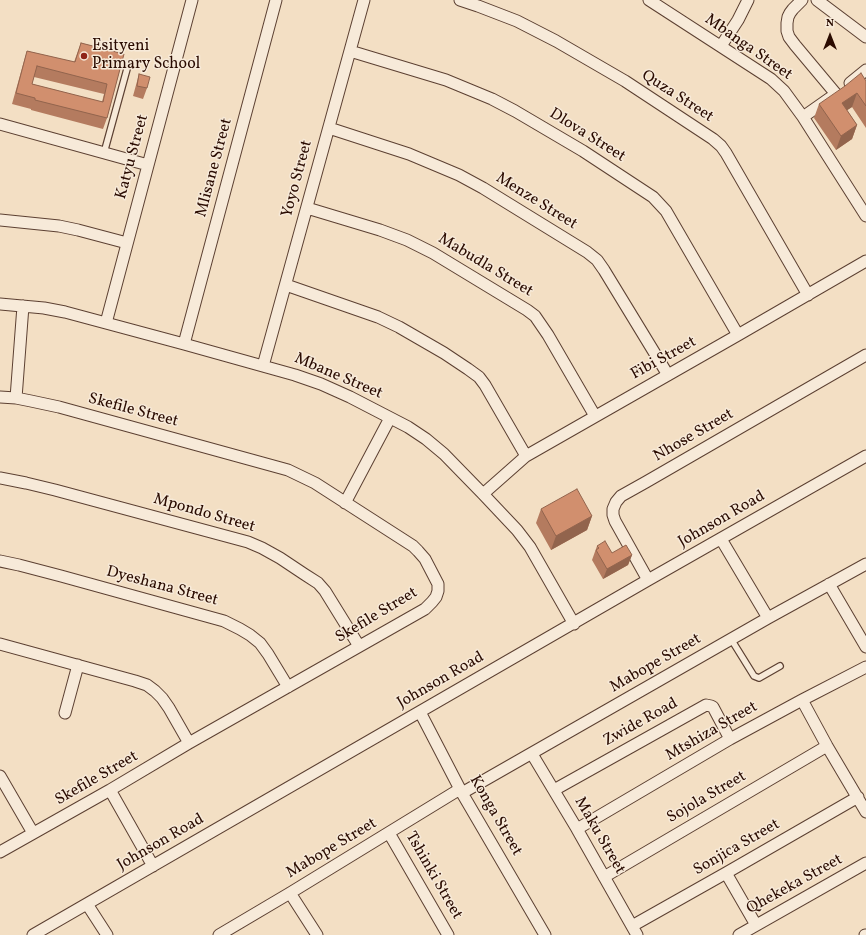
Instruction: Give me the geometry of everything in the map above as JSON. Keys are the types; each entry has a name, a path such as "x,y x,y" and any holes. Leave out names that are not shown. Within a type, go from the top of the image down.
{"street":[{"name":"Katyu Street","path":"106,323 192,0"},
{"name":"Mlisane Street","path":"184,344 276,0"},
{"name":"Yoyo Street","path":"263,366 364,0"},
{"name":"Quza Street","path":"460,0 517,21 550,38 625,81 713,139 729,158 808,295"},
{"name":"Mbanga Street","path":"649,0 666,4 784,91 803,117 866,216"},
{"path":"721,46 738,20 748,0"},
{"path":"802,0 793,9 788,17 787,31 795,45 836,94"},
{"path":"817,0 866,37"},
{"name":"Dlova Street","path":"350,51 446,80 515,111 582,151 653,197 666,211 738,335"},
{"path":"803,117 836,94 866,70"},
{"path":"0,124 148,165"},
{"name":"Menze Street","path":"329,128 409,154 459,175 483,188 587,252 597,260 604,270 668,375"},
{"name":"Mabudla Street","path":"307,208 380,230 433,253 527,310 534,316 548,335 595,416"},
{"path":"0,220 59,226 84,231 127,243"},
{"name":"Fibi Street","path":"483,494 526,456 808,295 866,260"},
{"path":"286,285 378,317 468,368 479,377 485,385 526,456"},
{"name":"Mbane Street","path":"0,304 44,308 106,323 295,375 321,384 350,397 408,427 426,439 444,454 517,530 530,547 574,624"},
{"path":"16,398 23,306"},
{"name":"Nhose Street","path":"648,580 612,515 616,502 621,496 866,355"},
{"name":"Skefile Street","path":"0,396 31,400 59,407 288,470 315,483 413,546 425,559 438,584 436,597 425,609 0,852"},
{"path":"345,503 390,418"},
{"name":"Johnson Road","path":"33,935 866,456"},
{"name":"Mpondo Street","path":"0,478 55,490 248,542 262,548 318,583 325,590 359,646"},
{"path":"721,539 768,618"},
{"name":"Dyeshana Street","path":"0,561 61,576 224,621 250,635 260,643 288,687"},
{"name":"Mabope Street","path":"223,934 461,791 532,754 731,639 866,564"},
{"path":"829,584 866,647"},
{"path":"0,644 135,681 146,686 155,691 162,698 190,743"},
{"path":"65,713 78,665"},
{"name":"Mtshiza Street","path":"577,829 730,739 866,667"},
{"path":"802,700 866,812"},
{"name":"Zwide Road","path":"554,790 706,705 713,708 730,739"},
{"name":"Konga Street","path":"420,712 461,791 545,935"},
{"name":"Sojola Street","path":"604,877 827,746"},
{"name":"Maku Street","path":"532,754 577,829 634,930"},
{"path":"0,776 33,833"},
{"path":"110,790 153,866"},
{"name":"Sonjica Street","path":"634,930 790,835 858,797"},
{"name":"Tshinki Street","path":"389,833 448,935"},
{"name":"Qhekeka Street","path":"739,935 866,863"},
{"path":"726,873 756,925"},
{"path":"290,893 317,935"},
{"path":"87,904 107,935"}],"lane":[{"path":"104,153 127,69"},
{"path":"731,639 754,676 759,678 780,666"}],"building":[{"path":"81,43 124,54 107,118 35,100 35,98 16,93 27,51 75,62","holes":["37,66 107,84 103,102 32,84"]},
{"path":"861,73 866,81 866,106 857,93 842,103 857,125 841,136 819,104"},
{"path":"139,74 150,77 147,88 137,86"},
{"path":"577,489 592,516 556,536 541,509"},
{"path":"605,541 612,553 626,545 632,555 607,569 596,550 599,548 597,546"}],"place":[{"name":"Esityeni Primary School","path":"84,56"}]}
